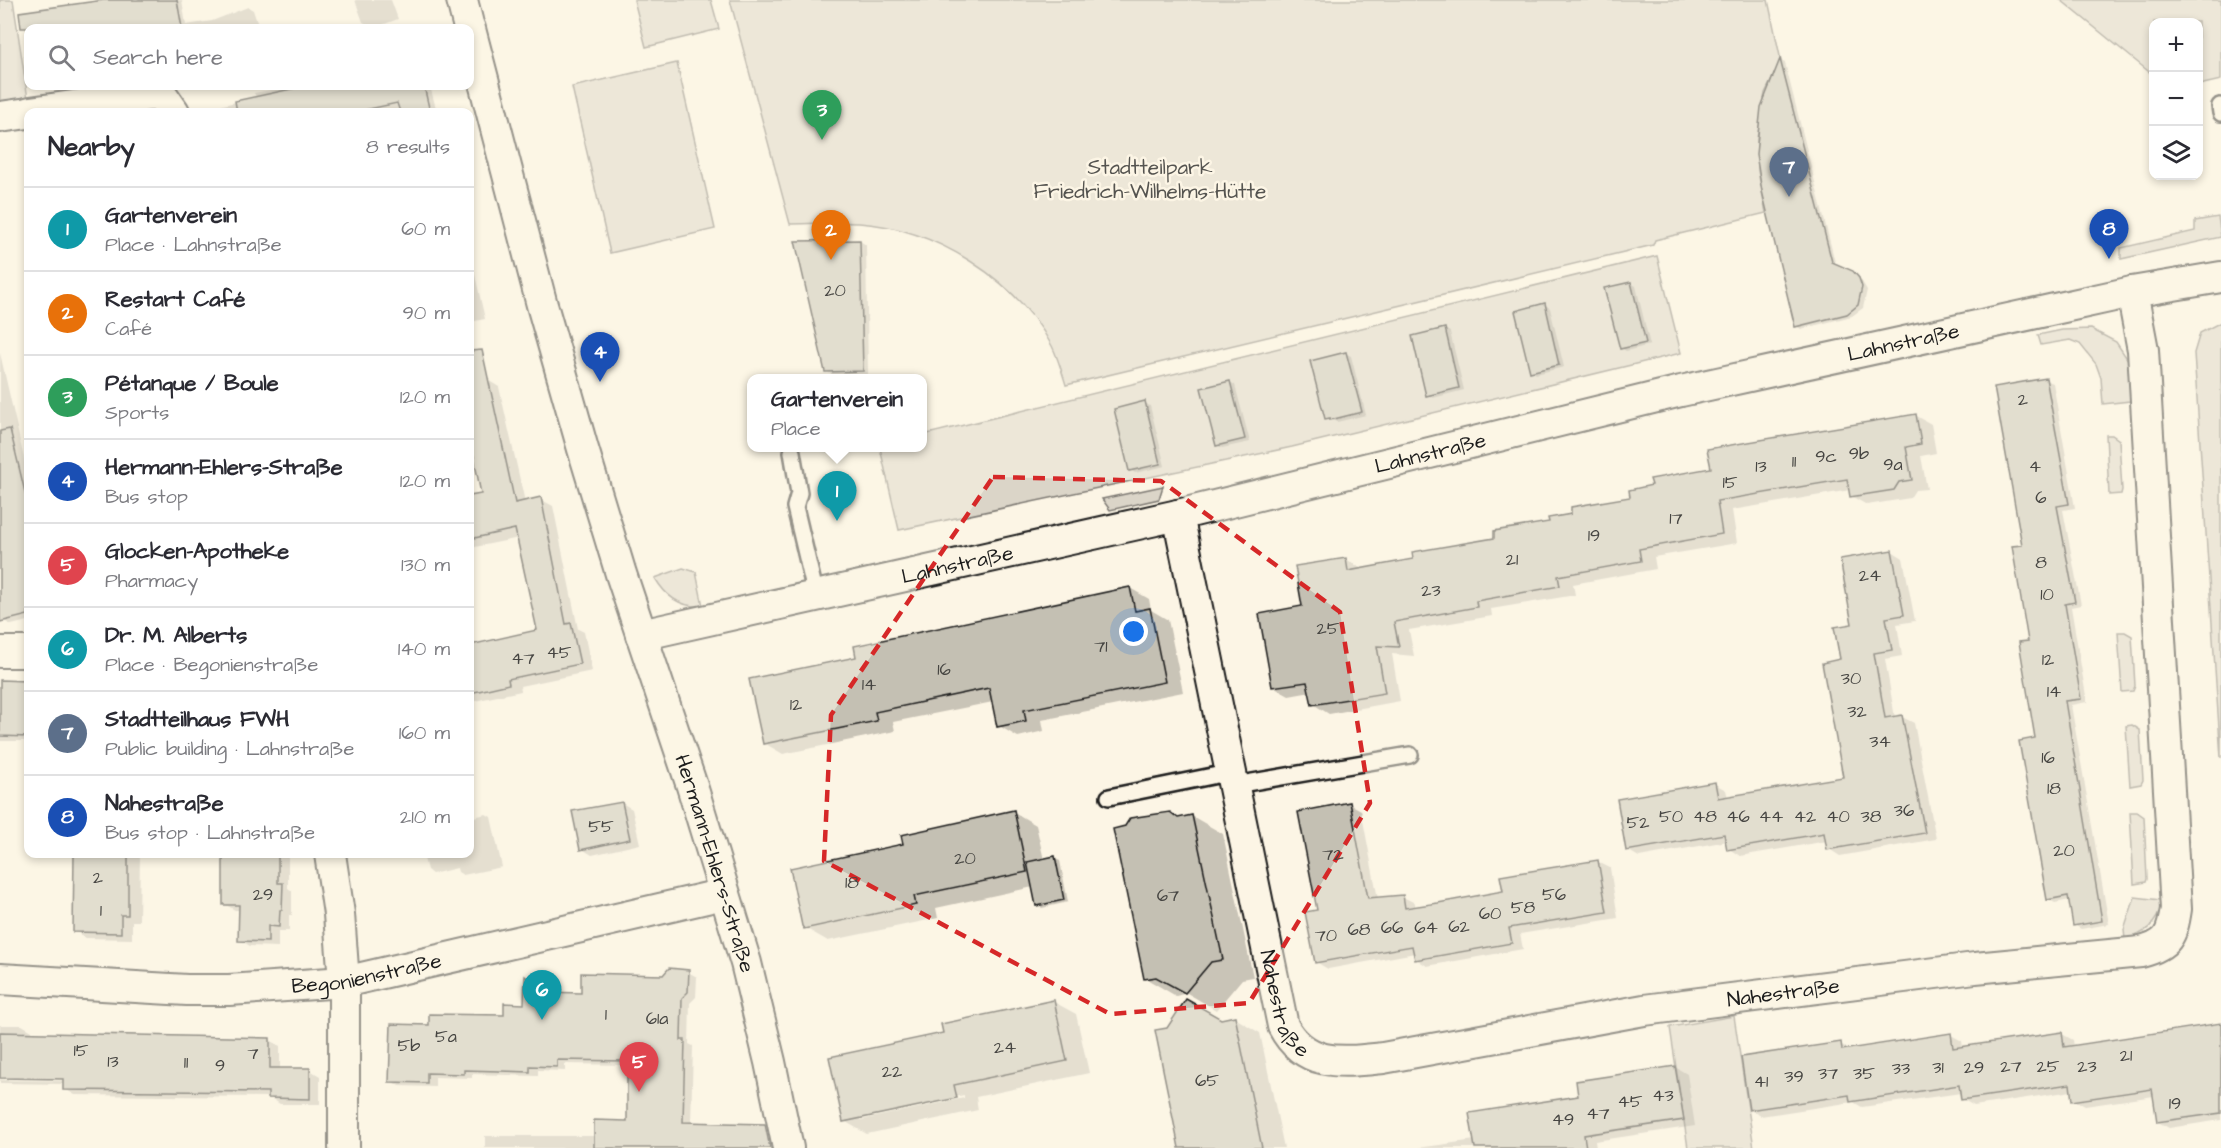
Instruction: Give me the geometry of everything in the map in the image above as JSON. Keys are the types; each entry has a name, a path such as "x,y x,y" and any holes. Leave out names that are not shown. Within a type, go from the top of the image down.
{"street":[{"name":"Hermann-Ehlers-Straße","path":"462,0 469,24"},
{"name":"Hermann-Ehlers-Straße","path":"474,44 564,385 621,574 692,786 746,963 788,1148"},
{"path":"60,108 136,96 168,104"},
{"path":"0,117 24,114"},
{"name":"Lahnstraße","path":"641,635 1179,514 1681,391 2132,292 2221,277"},
{"name":"Nahestraße","path":"1179,514 1283,1026 1296,1044 1329,1061 1383,1058 1644,1010 1976,968 2141,952 2158,947 2171,932 2176,909 2143,350 2132,292"},
{"path":"0,652 24,652"},
{"path":"331,858 339,914 344,982 344,1148"},
{"name":"Begonienstraße","path":"0,979 187,990 229,990 344,982 724,894"}],"lane":[{"path":"792,452 799,493 795,507 816,596"},
{"path":"1109,797 1410,755"}],"highlighted area":[{"path":"993,477 1161,481 1340,612 1370,803 1249,1003 1110,1014 824,861 831,715"}],"green space":[{"path":"0,0 13,0 24,73 24,90 27,90 28,99 0,101"},
{"path":"634,0 711,0 719,29 646,47"},
{"name":"Stadtteilpark Friedrich-Wilhelms-Hütte","path":"730,0 1768,0 1781,61 1765,93 1757,138 1758,171 1766,213 1655,240 1653,245 1066,385 1052,346 1036,322 1017,299 971,261 944,246 888,227 859,223 790,224"},
{"path":"2061,0 2221,0 2221,80 2203,84 2203,18 2149,18 2149,72"},
{"path":"677,63 715,229 610,253 572,87"},
{"path":"2218,217 2221,237 2121,259 2121,248 2195,231 2195,221"},
{"path":"1657,256 1681,353 1292,447 899,530 881,452 927,452 927,434"},
{"path":"2221,322 2221,758 2194,353 2200,333"},
{"path":"2091,329 2116,342 2130,363 2130,401 2103,404 2101,378 2096,364 2080,344 2070,340 2041,345 2038,335 2062,330"},
{"path":"2106,435 2112,435 2119,440 2121,494 2109,495"},
{"path":"1163,486 1159,499 1110,510 1102,499"},
{"path":"683,568 696,572 703,606 688,605 675,600 664,591 655,578"},
{"path":"2118,632 2125,632 2132,636 2135,686 2133,691 2122,692"},
{"path":"2132,725 2140,730 2143,780 2141,784 2130,786 2126,726"},
{"path":"2130,812 2137,812 2144,817 2147,879 2146,882 2134,884"},
{"path":"2135,897 2160,900 2162,904 2157,917 2149,927 2138,935 2125,939 2124,930"},
{"path":"1734,1016 1754,1148 1688,1148 1670,1027"}],"building":[{"path":"104,0 177,0 181,24 24,24 24,28 21,28 19,12"},
{"path":"1780,59 1832,262 1853,271 1862,287 1858,305 1847,314 1795,327 1762,191 1756,154 1761,107"},
{"path":"286,90 425,90 429,108 399,108 397,103 374,108 236,108 235,101"},
{"path":"860,240 863,371 825,372 795,241"},
{"path":"1631,282 1646,343 1620,349 1604,288"},
{"path":"1545,303 1559,365 1530,372 1515,311"},
{"path":"1445,328 1459,388 1426,396 1412,336"},
{"path":"482,350 515,503 541,497 566,624 571,623 580,664 508,679 509,684 474,692 474,644 537,630 515,529 474,538 474,495 481,494 474,458 474,351"},
{"path":"1346,352 1362,412 1330,420 1330,418 1325,419 1310,361"},
{"path":"2046,378 2069,504 2057,506 2075,602 2065,604 2081,699 2065,701 2102,921 2073,926 2068,896 2047,900 2019,741 2035,738 2019,642 2028,641 2012,546 2022,545 1994,387"},
{"path":"1230,381 1245,439 1216,446 1201,388"},
{"path":"1145,401 1160,464 1129,471 1114,409"},
{"path":"1916,414 1921,444 1906,447 1912,480 1899,482 1894,490 1850,497 1847,479 1717,501 1722,534 1639,549 1641,561 1558,576 1560,586 1476,601 1477,607 1394,622 1399,647 1377,646 1385,693 1312,705 1307,682 1272,687 1259,614 1302,606 1295,566 1346,558 1348,571 1413,559 1412,552 1494,538 1494,531 1549,522 1548,518 1571,514 1571,507 1630,497 1629,490 1652,485 1650,479 1711,468 1707,449"},
{"path":"10,429 24,488 24,616 0,622 0,431"},
{"path":"1892,550 1904,615 1886,618 1892,650 1874,653 1885,718 1902,715 1925,833 1827,850 1824,833 1727,850 1724,834 1626,851 1617,799 1715,782 1718,798 1843,777 1822,663 1840,659 1834,627 1852,624 1840,559"},
{"path":"1130,587 1135,611 1150,608 1165,682 1024,710 1026,721 997,727 989,688 875,712 877,721 763,744 749,679 856,657 854,646"},
{"path":"0,680 24,681 24,737 0,736"},
{"path":"622,802 630,839 580,850 572,811"},
{"path":"1350,802 1368,898 1403,895 1405,908 1438,903 1503,891 1500,876 1598,860 1607,912 1509,928 1512,943 1415,960 1412,946 1315,963 1305,912 1317,910 1298,812"},
{"path":"1014,810 1027,872 914,896 916,905 804,929 802,926 790,868 903,844 901,835"},
{"path":"1170,812 1178,818 1192,815 1223,960 1211,962 1185,993 1156,977 1144,979 1113,829 1125,826 1130,818"},
{"path":"1055,856 1064,900 1036,906 1027,862"},
{"path":"74,858 128,858 128,915 121,915 121,933 73,932"},
{"path":"223,858 278,858 278,883 283,883 282,910 280,910 279,927 268,926 268,942 238,941 239,905 223,905"},
{"path":"669,968 689,970 688,992 682,998 681,1040 685,1040 683,1122 765,1124 770,1148 594,1148 594,1120 627,1121 627,1061 557,1060 557,1067 530,1066 530,1072 464,1070 464,1074 427,1073 427,1083 389,1082 391,1024 429,1025 429,1014 504,1015 504,1003 524,1004 525,976 545,992 581,993 581,973 663,975"},
{"path":"1186,999 1221,1019 1235,1016 1262,1148 1179,1148 1155,1030 1167,1028"},
{"path":"1054,1000 1067,1061 954,1085 957,1098 843,1122 829,1057 943,1033 941,1024"},
{"path":"2221,1023 2221,1113 2157,1122 2152,1089 2072,1101 2070,1084 1961,1100 1959,1085 1850,1102 1849,1095 1749,1110 1741,1057 1841,1042 1842,1050 1951,1033 1953,1048 2062,1032 2064,1047"},
{"path":"0,1032 270,1038 270,1068 310,1068 310,1099 268,1098 268,1092 63,1090 63,1079 0,1078"},
{"path":"1675,1066 1684,1120 1584,1135 1586,1148 1475,1148 1469,1113 1578,1096 1576,1081"}],"place":[{"name":"Pétanque / Boule","path":"822,140"},
{"name":"Stadtteilhaus FWH","path":"1789,197"},
{"name":"Nahestraße","path":"2109,259"},
{"name":"Restart Café","path":"831,260"},
{"name":"Hermann-Ehlers-Straße","path":"600,382"},
{"name":"Gartenverein","path":"837,521"},
{"name":"Dr. M. Alberts","path":"542,1020"},
{"name":"Glocken-Apotheke","path":"639,1092"}]}
